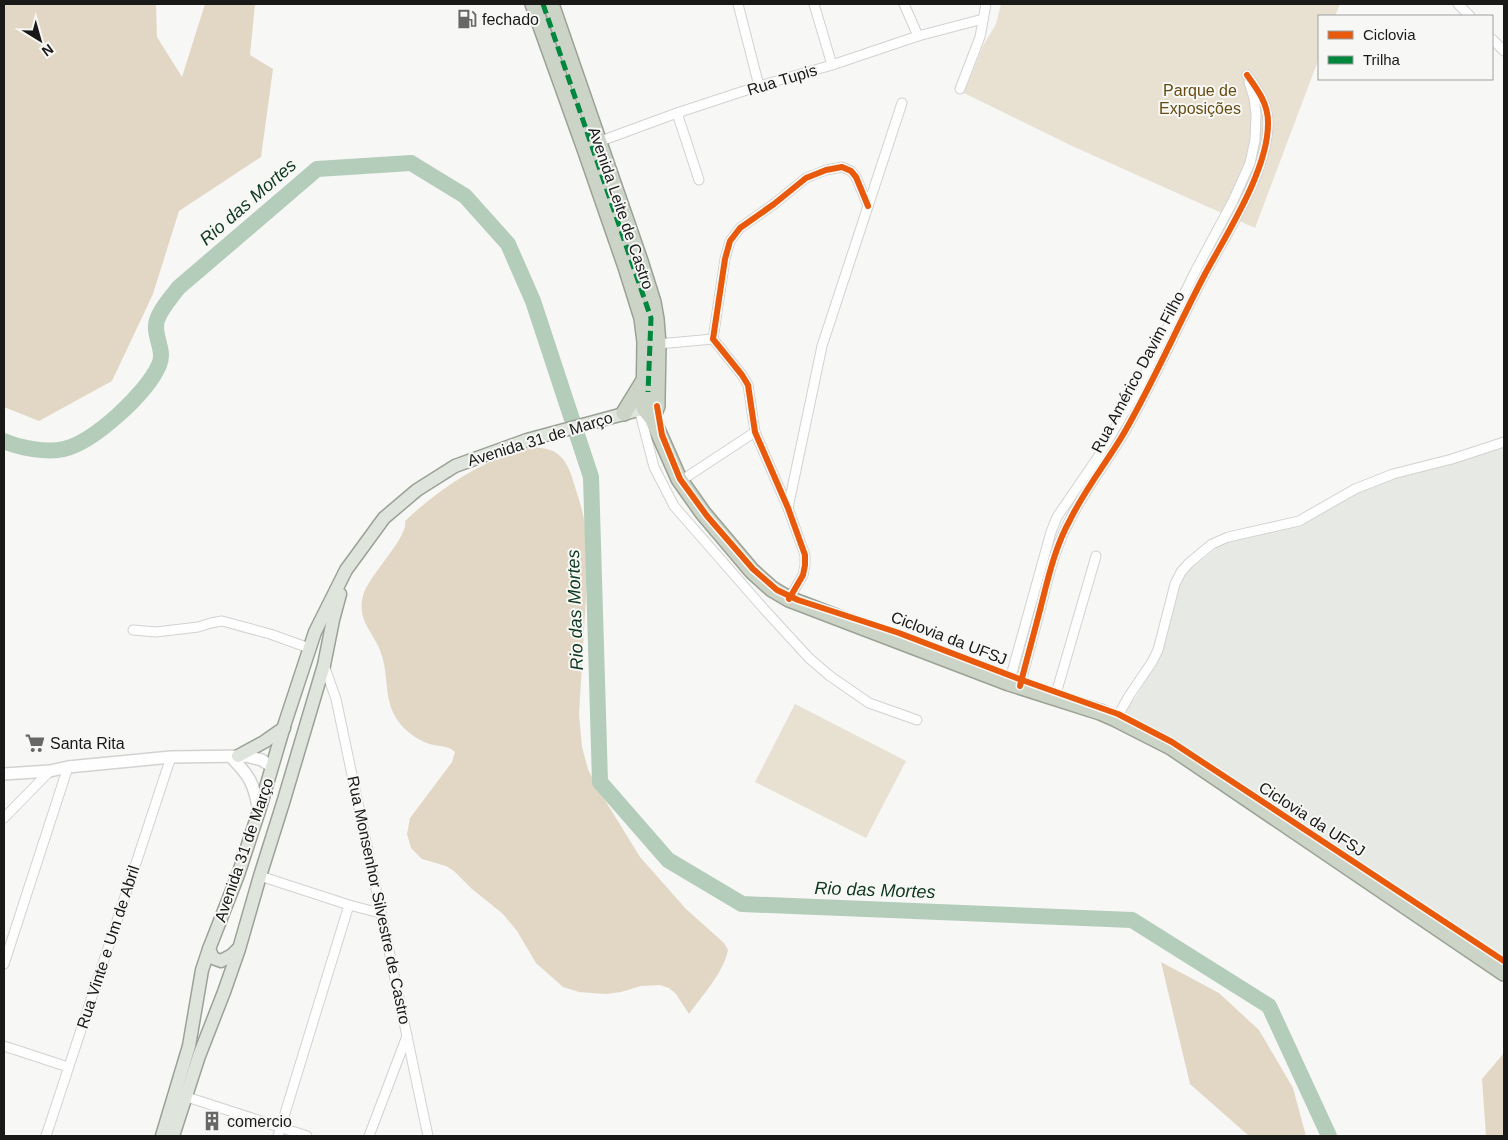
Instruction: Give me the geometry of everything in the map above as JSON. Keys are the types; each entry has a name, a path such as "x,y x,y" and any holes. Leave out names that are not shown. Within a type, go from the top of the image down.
{"highway":[{"name":"Avenida Leite de Castro","path":"533,4 640,261 653,302 658,344 648,410"},
{"name":"Avenida Leite de Castro","path":"551,4 642,318 644,381 648,410 679,479 703,513 752,571 772,589 789,599 1015,685 1116,719 1171,747 1504,973"},
{"path":"620,414 644,381"}],"main road":[{"name":"Avenida 31 de Março","path":"173,1136 202,970 259,811 307,652 346,570 384,518 417,490 454,466 527,440 620,414 648,410"},
{"name":"Avenida 31 de Março","path":"162,1136 198,1056 238,949 324,665 346,570"},
{"path":"307,652 308,656 315,656 324,665"},
{"path":"235,756 264,742 285,723 307,723"},
{"path":"235,756 253,784 259,811"},
{"path":"4,774 50,771 68,767 171,757 246,756 262,760 277,772 281,784 283,803"},
{"path":"209,949 213,958 221,961 238,949"}],"street":[{"path":"738,4 759,86"},
{"path":"814,4 832,65"},
{"path":"904,4 918,36"},
{"path":"960,89 980,37 986,4"},
{"path":"1458,4 1469,15"},
{"name":"Rua Tupis","path":"592,146 677,113 759,86 832,65 918,36 983,19"},
{"path":"1498,40 1504,51"},
{"name":"Rua Américo Davim Filho","path":"1247,75 1261,94 1267,112 1267,142 1257,171 1233,225 1205,274 1135,413 1067,525 1052,566 1015,685 1050,532 1134,396 1196,270 1233,201 1250,162 1255,140 1256,114 1254,98 1247,75"},
{"path":"788,508 822,346 902,103"},
{"path":"677,113 698,180"},
{"path":"789,599 803,575 805,555 788,508 755,432 748,385 713,339 725,259 730,241 740,228 806,178 826,170 842,167 851,171 856,177 868,206"},
{"path":"1212,239 1222,243"},
{"path":"1196,270 1205,274"},
{"path":"658,344 713,339"},
{"path":"648,410 654,467 674,506 809,658 830,676 869,703 916,720"},
{"path":"679,479 682,480 755,432"},
{"path":"1116,719 1158,650 1175,584 1181,572 1212,544 1228,537 1299,521 1355,489 1393,474 1504,442"},
{"path":"1055,697 1096,556"},
{"path":"133,630 156,632 198,628 222,621 270,634 307,652"},
{"name":"Rua Monsenhor Silvestre de Castro","path":"324,665 336,699 428,1136"},
{"name":"Rua Vinte e Um de Abril","path":"46,1136 171,757"},
{"path":"4,964 68,767"},
{"path":"5,815 50,771"},
{"path":"260,876 380,913"},
{"path":"280,1132 349,905"},
{"path":"369,1136 408,1035"},
{"path":"4,1046 68,1067"},
{"path":"180,1095 280,1132 306,1136"}],"shaded area":[{"path":"4,4 156,4 157,37 182,77 205,4 255,4 250,55 273,69 261,157 179,211 153,294 112,381 39,421 4,407"},
{"path":"1504,445 1504,962 1248,794 1176,743 1123,712 1136,697 1155,665 1183,575 1223,543 1266,533 1356,490"},
{"path":"531,447 554,451 565,462 572,476 585,523 588,564 579,714 582,747 588,769 595,784 640,857 686,909 724,943 728,950 722,967 689,1014 676,994 669,988 660,985 641,986 606,994 579,992 563,987 536,963 517,931 503,914 472,889 454,871 446,866 422,859 411,848 407,834 410,818 452,762 455,752 449,748 430,744 419,739 407,731 392,711 382,656 364,621 362,613 363,596 372,578 401,537 405,528 405,521 433,497 464,476 496,459"},
{"path":"1161,962 1219,993 1259,1030 1293,1088 1306,1136 1249,1136 1190,1084"},
{"path":"1504,1053 1504,1136 1486,1136 1482,1079"}],"green space":[{"name":"Parque de Exposições","path":"1001,4 1340,4 1335,15 1318,15 1318,61 1255,228 1070,145 964,93 983,46 996,24"},
{"path":"795,704 906,761 866,838 755,782"}],"waterway":[{"name":"Rio das Mortes","path":"4,441 33,449 64,449 90,437 118,415 143,389 159,365 161,354 156,331 157,320 178,288 317,169 411,163 465,196 508,244 533,301 591,477 600,782 668,860 742,904 1132,920 1269,1006 1329,1136"}],"marked path":[{"path":"543,4 651,318 648,392"}],"cycle path":[{"path":"1020,686 1050,570 1065,530 1082,497 1135,413 1205,274 1235,220 1262,160 1268,115 1264,102 1247,75"},
{"path":"789,599 803,575 805,555 788,508 755,432 748,385 713,339 725,259 730,241 740,228 806,178 826,170 842,167 851,171 856,177 868,206"},
{"name":"Ciclovia da UFSJ","path":"657,406 662,435 680,479 707,516 753,569 777,590 798,600 899,633 1118,714 1172,742 1504,961"}],"place":[{"name":"fechado","path":"467,19"},
{"name":"Santa Rita","path":"35,743"},
{"name":"comercio","path":"212,1121"}]}
